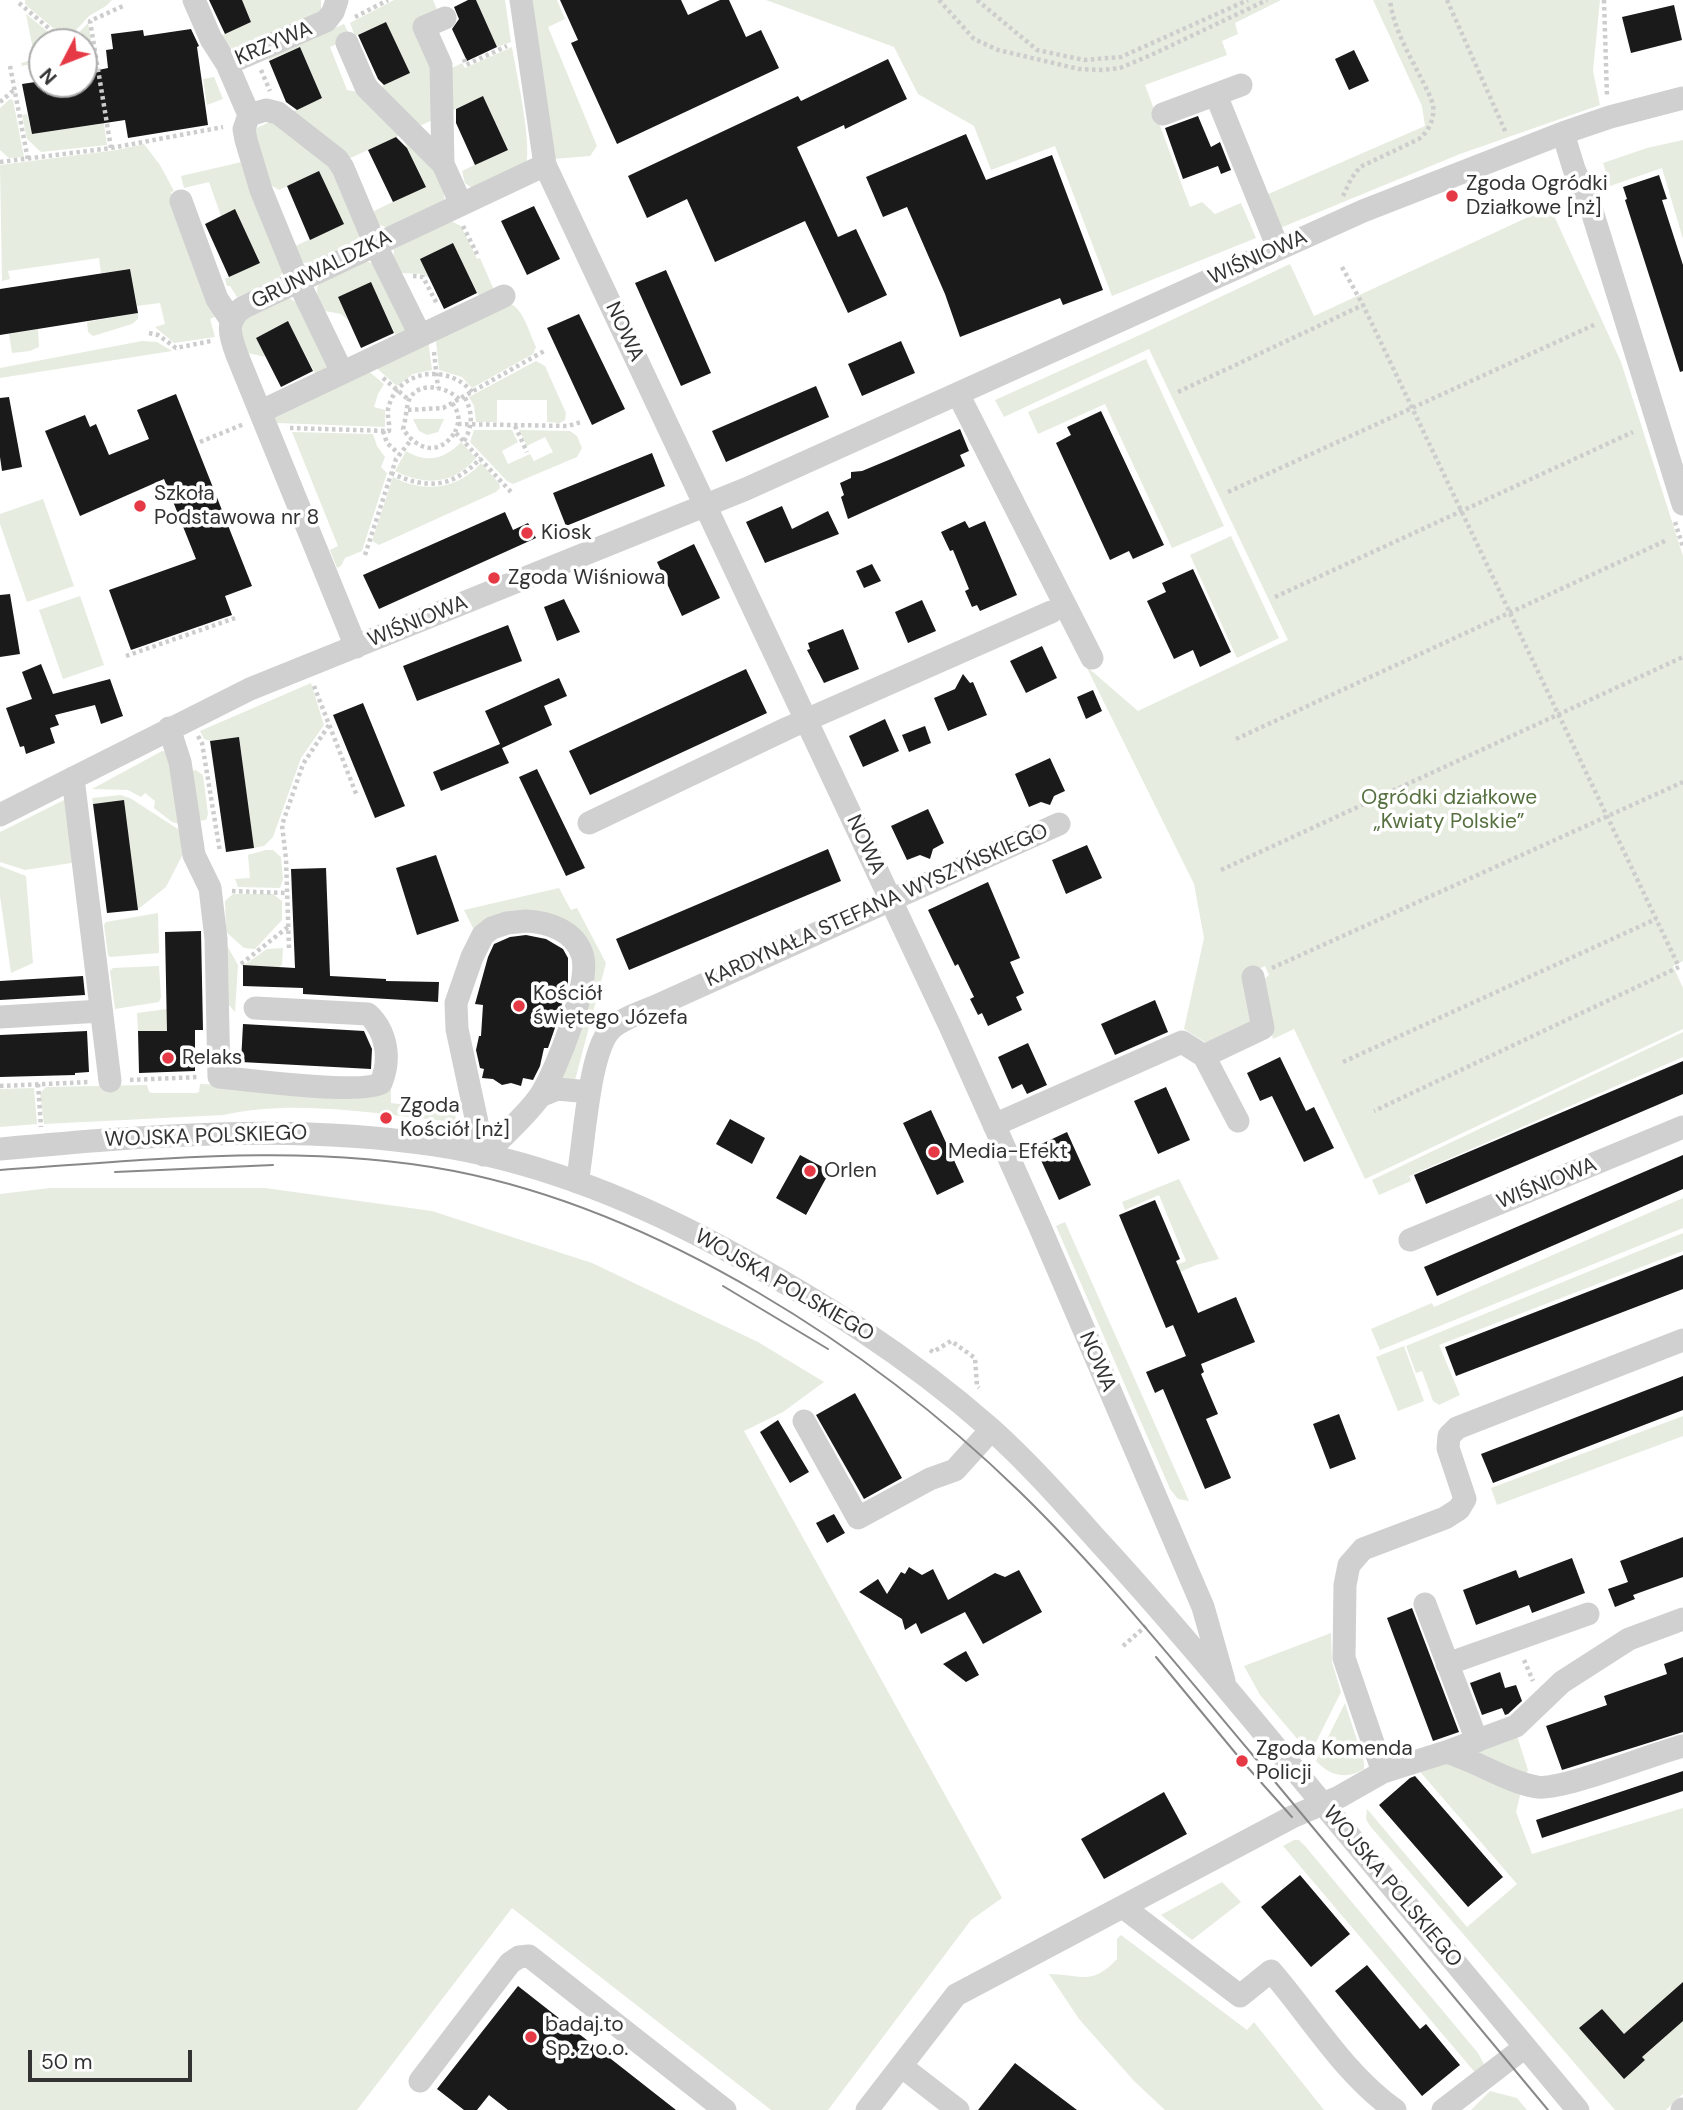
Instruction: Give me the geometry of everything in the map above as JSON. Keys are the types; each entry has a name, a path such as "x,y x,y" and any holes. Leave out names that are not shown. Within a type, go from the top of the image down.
{"street":[{"name":"KRZYWA","path":"194,0 211,38 227,64 326,21 337,0"},
{"name":"NOWA","path":"521,0 545,165 807,720 994,1125 1203,1607 1226,1688"},
{"path":"445,18 424,27 441,65 443,164 459,212"},
{"path":"347,43 366,87 443,164"},
{"path":"227,64 249,115 244,129 261,190 299,283 342,372"},
{"path":"1163,114 1241,85"},
{"path":"1216,95 1278,248"},
{"name":"WIŚNIOWA","path":"0,815 73,778 181,730 250,689 706,505 1278,248 1450,176 1563,133 1610,117 1683,98"},
{"path":"249,115 266,110 278,113 337,159 344,168 375,244 432,330"},
{"path":"1563,133 1574,169 1591,208 1683,504"},
{"name":"GRUNWALDZKA","path":"356,647 237,355 231,337 231,320 236,312 244,307 299,283 375,244 459,212 545,165"},
{"path":"181,201 218,299 231,320"},
{"path":"266,409 505,296"},
{"path":"958,394 1092,658"},
{"path":"589,822 807,720 1051,612"},
{"path":"181,730 180,762 194,855 211,892 216,939 219,1077 331,1086 368,1087 381,1083 385,1066 385,1037 379,1024 368,1014 255,1008"},
{"path":"73,778 110,1082"},
{"name":"KARDYNAŁA STEFANA WYSZYŃSKIEGO","path":"577,1182 589,1092 601,1048 610,1029 668,1000 1059,824"},
{"path":"544,922 573,940 582,953 583,984 569,1032 540,1096 484,1155 457,1029 456,1003 472,957 483,935 492,928 507,923 544,922"},
{"path":"1204,1056 1263,1028 1252,977"},
{"path":"0,1017 101,1011"},
{"path":"994,1125 1182,1042 1204,1056 1238,1121"},
{"path":"540,1096 557,1089 589,1092"},
{"name":"WIŚNIOWA","path":"1410,1240 1683,1128"},
{"name":"WOJSKA POLSKIEGO","path":"0,1149 190,1135 295,1132 433,1144 484,1155 577,1182 641,1208 690,1231 812,1298 887,1346 943,1389 992,1430 1066,1504 1226,1688 1578,2110"},
{"path":"1383,1772 1344,1658 1345,1585 1349,1564 1363,1549 1445,1518 1459,1509 1465,1499 1448,1448 1449,1436 1457,1428 1683,1340"},
{"path":"804,1421 858,1518 930,1479 955,1470 992,1430"},
{"path":"1425,1604 1478,1741"},
{"path":"1447,1664 1588,1614"},
{"path":"867,2110 956,1995 1292,1817 1383,1772 1516,1726 1562,1682 1629,1639 1683,1619"},
{"path":"1446,1752 1517,1781 1547,1788 1683,1746"},
{"path":"1123,1907 1240,1996 1270,1971 1348,2067 1395,2110"},
{"path":"420,2081 510,1963 519,1957 529,1956 725,2110"},
{"path":"1443,2110 1525,2047"},
{"path":"901,2066 958,2110"}],"path":[{"path":"939,0 974,39 998,50 1079,69 1102,70 1120,68 1151,55 1267,0"},
{"path":"977,0 1037,50 1084,60 1112,59 1128,54 1248,0"},
{"path":"1340,203 1360,167 1419,139 1427,132 1433,117 1430,97 1405,44 1391,10 1390,0"},
{"path":"1447,0 1508,138"},
{"path":"1604,0 1605,72 1610,117"},
{"path":"19,3 48,28"},
{"path":"91,28 90,21 123,6"},
{"path":"461,53 466,65 514,43"},
{"path":"10,66 28,160"},
{"path":"98,69 111,148"},
{"path":"0,102 14,90"},
{"path":"0,162 111,148 233,125 249,115"},
{"path":"0,155 9,162"},
{"path":"459,212 478,256"},
{"path":"1342,267 1363,305 1679,967 1374,1111"},
{"path":"403,276 423,277 438,388"},
{"path":"1178,392 1363,305"},
{"path":"1228,492 1596,324"},
{"path":"149,333 158,335 176,348 218,340"},
{"path":"408,410 443,408 546,350"},
{"path":"363,362 409,400"},
{"path":"398,454 387,443 386,431 388,408 397,391 416,376 436,373 456,378 472,392"},
{"path":"452,403 458,410 458,424 449,440 439,447 424,448 411,440 403,429 409,400 425,389 438,388 462,398 471,411 471,425 464,441"},
{"path":"458,424 568,426 581,422"},
{"path":"200,442 239,426"},
{"path":"515,426 527,452"},
{"path":"455,432 511,492"},
{"path":"1275,597 1633,432"},
{"path":"365,555 398,454 411,440"},
{"path":"391,473 417,483 435,484 459,477 481,458"},
{"path":"1236,739 1667,540"},
{"path":"126,656 237,617"},
{"path":"1221,870 1683,657"},
{"path":"311,678 357,796"},
{"path":"289,948 282,825 303,764 329,725"},
{"path":"181,730 202,743 219,852"},
{"path":"1252,977 1683,782"},
{"path":"211,892 287,893"},
{"path":"1343,1062 1656,919"},
{"path":"241,964 288,927"},
{"path":"0,1086 219,1077"},
{"path":"38,1084 41,1121"},
{"path":"27,1129 54,1126"},
{"path":"923,1345 933,1352 951,1341 975,1358 977,1386 986,1395"},
{"path":"1123,1646 1150,1623"}],"green space":[{"path":"25,0 112,0 89,16 78,28 53,28 25,4"},
{"path":"242,0 321,0 321,12 236,53 220,36 251,22"},
{"path":"394,0 433,0 439,14 435,119 417,127 369,79 374,76 380,87 410,73 386,22 355,36 350,23"},
{"path":"476,0 505,0 511,42 497,47"},
{"path":"530,0 557,0 565,19 548,27 597,146 590,156 553,159"},
{"path":"766,0 1281,0 1235,23 1238,34 1222,41 1227,55 1145,85 1190,207 1202,202 1215,214 1241,203 1256,238 1112,296 1055,146 991,170 974,126 918,94 894,47"},
{"path":"1373,0 1600,0 1593,71 1600,105 1460,154 1280,228 1266,195 1425,126 1422,106"},
{"path":"26,14 44,28 29,28"},
{"path":"344,24 351,38 330,47 347,90 365,93 439,168 445,201 388,228 377,224 374,211 426,186 401,135 348,159 287,114 322,98 300,47 269,60 266,57"},
{"path":"512,47 527,140 526,164 472,188 465,183 462,171 508,149 483,96 447,113 450,69 462,63 465,68"},
{"path":"214,77 223,99 207,105 203,79"},
{"path":"98,84 107,145 41,152 27,139 22,115 27,114 32,134 100,124"},
{"path":"10,99 13,100 24,157 9,158 0,150 0,108"},
{"path":"274,120 332,162 360,235 350,245 324,259 300,262 293,247 343,224 319,172 279,190 265,182 250,131"},
{"path":"1683,140 1683,239 1662,168 1610,186 1603,163 1647,148"},
{"path":"144,144 160,165 174,191 171,192 217,316 210,319 215,337 174,343 155,327 165,324 160,303 137,306 130,269 101,273 99,258 8,271 10,279 2,281 0,165"},
{"path":"246,161 286,268 277,280 237,297 230,286 227,286 225,279 260,262 235,210 221,216 209,182 184,188 181,176"},
{"name":"Ogródki działkowe „Kwiaty Polskie”","path":"1550,207 1621,362 1683,556 1683,961 1673,966 1683,988 1683,1029 1365,1179 1294,1029 1273,1039 1260,983 1269,975 1265,966 1247,974 1255,1023 1211,1046 1184,1029 1204,938 1194,884 1086,666 1138,711 1288,640 1149,349 1004,417 995,400 1290,264 1314,316"},
{"path":"451,221 461,226 477,259 480,258 494,290 479,296 453,244 429,278 423,274 401,273 393,258 394,249"},
{"path":"367,261 373,264 408,333 396,336 371,283 338,297 348,320 341,314 325,311 317,292 321,281"},
{"path":"289,298 297,303 331,373 315,373 288,321 256,338 266,357 248,353 241,330 245,316"},
{"path":"509,303 519,310 526,322 536,347 533,354 472,388 462,377 439,370 437,337"},
{"path":"138,313 138,319 132,324 93,336 88,332 87,322"},
{"path":"38,329 39,347 12,353 9,334"},
{"path":"428,339 432,370 413,374 397,386 373,365"},
{"path":"142,341 157,342 172,351 0,378 0,368"},
{"path":"1146,359 1224,526 1172,548 1105,404 1038,434 1028,412"},
{"path":"536,361 545,366 566,413 565,420 560,423 547,422 547,400 497,400 497,422 476,422 474,406 469,397"},
{"path":"366,369 384,384 374,407 385,410 385,427 277,423 273,413"},
{"path":"413,419 444,419 438,432 427,435 419,431"},
{"path":"474,430 512,430 518,442 502,451 508,464 530,454 534,461 553,452 545,437 527,446 519,430 570,431 577,436 582,448 577,457 513,484 470,442"},
{"path":"292,432 373,434 385,457 381,467 387,473 362,551 345,558 337,568 330,550 338,546"},
{"path":"461,442 476,458 458,474 428,481 395,471 406,451 421,457 435,458 449,452"},
{"path":"481,463 499,483 500,488 496,492 379,545 372,541 393,477 416,485 440,486 461,479"},
{"path":"43,499 74,586 27,602 0,524 0,514"},
{"path":"1231,536 1279,638 1237,658 1190,555"},
{"path":"80,596 104,665 63,679 39,610"},
{"path":"311,683 324,725 301,758 273,837 264,846 254,848 239,737 210,741 204,739 200,731"},
{"path":"162,751 169,752 179,824 154,808 155,801 145,793 141,797 128,790 92,789"},
{"path":"196,770 203,775 208,814 206,820 195,821 188,772"},
{"path":"120,795 130,798 184,833 185,850 166,887 137,910 124,800 93,804 92,798"},
{"path":"68,798 78,862 25,870 0,862 0,832"},
{"path":"273,850 281,857 283,879 280,888 238,887 235,879 250,878 248,855"},
{"path":"0,866 26,876 33,963 11,973 0,896"},
{"path":"559,888 571,910 577,908 606,963 574,1084 554,1080 590,989 570,928 475,932 464,910"},
{"path":"233,894 273,894 282,901 282,920 255,949 244,948 226,932 225,901"},
{"path":"158,913 159,953 108,955 104,925 106,922"},
{"path":"221,935 238,965 235,1012 223,998"},
{"path":"283,948 282,965 279,967 244,965 267,949"},
{"path":"159,966 159,1002 115,1009 110,971 113,968"},
{"path":"167,1009 167,1031 138,1031 137,1013"},
{"path":"1683,1032 1683,1057 1409,1176 1411,1181 1379,1195 1372,1180"},
{"path":"390,1054 391,1103 456,1111 455,1122 339,1110 280,1108 223,1115 44,1124 40,1093 46,1087 147,1085 149,1092 153,1093 196,1093 199,1092 200,1084 203,1084 374,1097"},
{"path":"34,1088 37,1124 0,1127 0,1089"},
{"path":"1179,1179 1219,1259 1196,1265 1153,1284 1151,1276 1186,1261 1159,1195 1125,1210 1122,1202"},
{"path":"50,1188 265,1188 432,1211 592,1263 758,1342 824,1382 783,1412 744,1431 1002,1898 971,1920 828,2110 771,2110 512,1908 357,2110 0,2110 0,1194"},
{"path":"1683,1198 1683,1228 1380,1350 1371,1329 1432,1303 1434,1307"},
{"path":"1065,1222 1189,1501 1178,1499 1170,1489 1056,1226"},
{"path":"1683,1233 1683,1251 1439,1345 1460,1395 1439,1405 1433,1401 1422,1371 1416,1373 1406,1346"},
{"path":"1404,1346 1424,1401 1398,1411 1376,1357"},
{"path":"1683,1416 1683,1436 1497,1505 1491,1488"},
{"path":"1331,1633 1332,1662 1341,1692 1310,1754 1260,1695 1244,1666"},
{"path":"1345,1703 1364,1769 1351,1775 1338,1775 1316,1761"},
{"path":"1516,1733 1528,1770 1524,1779 1461,1752"},
{"path":"1441,1760 1522,1787 1516,1812 1532,1854 1683,1808 1683,2094 1666,2110 1615,2110 1370,1826 1366,1819 1367,1809 1467,1927 1517,1884 1416,1767"},
{"path":"1299,1840 1305,1846 1478,2053 1484,2064 1478,2076 1283,1846"},
{"path":"1222,1882 1241,1902 1192,1940 1161,1915"},
{"path":"1121,1935 1247,2030 1254,2022 1324,2110 1165,2110 1134,2081 1079,2019 1049,1974 1085,1977 1100,1973 1117,1959 1117,1939"},
{"path":"1490,2091 1517,2098 1527,2110 1471,2110"}],"building":[{"path":"209,0 242,0 251,22 225,34"},
{"path":"468,0 476,0 497,47 467,61 452,29 459,19 454,7"},
{"path":"560,0 681,0 688,15 720,0 729,0 746,37 761,30 779,68 617,144 571,43 578,40"},
{"path":"1674,5 1682,40 1631,53 1622,17"},
{"path":"386,22 410,73 384,85 378,79 358,35"},
{"path":"191,29 199,46 197,47 208,125 128,138 125,120 32,134 22,84 28,83 28,98 98,98 98,70 108,68 106,50 113,49 111,34 143,30 144,36"},
{"path":"300,47 322,98 297,110 286,102 269,61"},
{"path":"1354,50 1369,81 1349,90 1335,59"},
{"path":"888,59 907,99 845,129 844,125 797,147 838,237 856,229 887,295 848,313 805,221 715,262 687,199 647,218 628,176 798,96 801,101"},
{"path":"483,96 508,150 475,165 456,123 456,109"},
{"path":"1198,116 1211,147 1220,142 1231,170 1221,174 1218,166 1183,179 1165,128"},
{"path":"966,134 986,180 1052,155 1103,290 1063,305 1060,298 960,337 945,294 907,207 883,217 866,177"},
{"path":"396,137 407,148 426,187 393,202 368,150"},
{"path":"319,171 344,224 310,240 287,186"},
{"path":"1659,175 1667,199 1662,200 1683,265 1683,371 1680,372 1623,187"},
{"path":"534,206 560,259 527,275 501,221"},
{"path":"235,209 260,263 229,277 205,224"},
{"path":"453,243 477,293 444,309 420,259"},
{"path":"130,269 138,313 0,335 0,289"},
{"path":"666,270 711,373 681,386 635,283"},
{"path":"371,282 394,333 361,348 338,297"},
{"path":"579,314 625,409 592,425 547,328"},
{"path":"288,321 313,371 281,387 256,338"},
{"path":"901,341 915,373 862,396 848,364"},
{"path":"816,386 829,417 726,462 712,431"},
{"path":"176,394 252,586 225,596 232,615 131,650 109,590 196,559 164,479 80,516 45,431 85,415 90,427 96,424 109,455 149,439 137,410"},
{"path":"9,397 22,467 2,471 0,398"},
{"path":"1101,411 1164,545 1133,559 1129,551 1110,560 1056,443 1071,435 1067,427"},
{"path":"960,429 969,451 960,455 965,466 848,519 840,483 851,478 851,472 862,471"},
{"path":"652,453 665,486 566,526 553,493"},
{"path":"782,506 792,529 828,511 839,534 765,563 746,522"},
{"path":"505,512 513,530 528,523 536,538 379,609 363,575"},
{"path":"965,521 969,528 985,521 1017,595 980,611 977,605 972,607 965,591 969,589 953,550 950,551 941,532"},
{"path":"694,544 720,598 682,616 657,562"},
{"path":"872,564 881,581 864,588 856,571"},
{"path":"1193,569 1231,652 1200,667 1193,650 1174,659 1147,601 1166,592 1162,583"},
{"path":"10,594 20,654 0,657 0,595"},
{"path":"564,599 580,632 557,641 544,607"},
{"path":"922,600 936,631 908,643 895,612"},
{"path":"508,625 522,661 417,701 403,666"},
{"path":"843,629 859,669 824,683 807,650 810,649 808,643"},
{"path":"1042,646 1057,678 1026,693 1010,661"},
{"path":"41,664 53,694 110,679 123,716 101,724 95,705 55,715 59,725 50,728 55,743 26,754 24,746 20,747 6,708 32,699 22,672"},
{"path":"746,669 767,713 590,795 569,751"},
{"path":"963,674 970,683 973,682 987,715 948,731 934,698 955,689"},
{"path":"559,678 567,696 544,706 552,725 502,748 509,763 441,791 433,772 500,744 485,711"},
{"path":"1093,690 1102,711 1086,719 1077,697"},
{"path":"363,703 405,806 375,818 333,715"},
{"path":"885,719 899,751 863,767 849,736"},
{"path":"925,726 931,743 909,752 902,735"},
{"path":"239,737 254,848 226,852 210,741"},
{"path":"1050,758 1065,791 1054,796 1050,805 1041,802 1029,807 1015,774"},
{"path":"537,769 585,868 566,876 519,777"},
{"path":"124,800 138,910 107,913 93,804"},
{"path":"928,809 944,843 933,849 930,859 920,855 907,860 891,826"},
{"path":"1087,845 1102,878 1066,894 1052,860"},
{"path":"828,849 841,881 629,970 616,939"},
{"path":"436,855 459,921 417,935 396,868"},
{"path":"326,868 330,976 439,982 438,1002 303,994 303,988 243,986 243,965 295,968 291,869"},
{"path":"988,882 1020,958 1010,962 1024,993 1016,997 1022,1010 988,1026 982,1013 978,1015 970,999 974,997 958,964 955,966 928,910"},
{"path":"201,931 203,1030 195,1030 195,1071 139,1073 138,1031 167,1031 165,932"},
{"name":"Kościół świętego Józefa","path":"526,935 546,939 563,949 568,958 568,982 548,1048 544,1048 533,1080 523,1078 521,1086 511,1083 502,1085 493,1079 482,1078 484,1069 480,1068 476,1050 481,1036 483,1005 475,1004 494,944 510,937"},
{"path":"83,976 85,995 0,1000 0,981"},
{"path":"1155,1000 1168,1032 1115,1055 1101,1024"},
{"path":"243,1024 364,1031 372,1049 371,1069 241,1062"},
{"path":"87,1031 89,1072 75,1075 0,1077 0,1035"},
{"path":"1028,1043 1047,1085 1027,1094 1022,1084 1012,1089 998,1057"},
{"path":"1280,1057 1306,1111 1314,1107 1334,1148 1304,1162 1272,1096 1260,1101 1247,1073"},
{"path":"1683,1061 1683,1094 1426,1204 1414,1175"},
{"path":"1166,1087 1190,1140 1158,1154 1134,1101"},
{"name":"Media-Efekt","path":"931,1110 964,1182 937,1195 903,1123"},
{"path":"730,1119 765,1138 752,1164 716,1144"},
{"path":"1067,1132 1091,1185 1059,1200 1035,1147"},
{"path":"800,1155 830,1171 806,1215 776,1198"},
{"path":"1683,1155 1683,1189 1437,1296 1424,1267"},
{"path":"1155,1200 1180,1259 1176,1261 1198,1313 1236,1297 1255,1342 1201,1364 1204,1372 1201,1374 1218,1414 1206,1419 1231,1478 1205,1489 1163,1389 1155,1393 1146,1372 1186,1356 1173,1325 1166,1328 1119,1215"},
{"path":"1683,1255 1683,1289 1456,1376 1445,1347"},
{"path":"1683,1376 1683,1410 1493,1483 1481,1454"},
{"path":"855,1393 902,1478 864,1499 816,1415"},
{"path":"1339,1414 1356,1459 1330,1469 1313,1424"},
{"path":"778,1420 809,1472 790,1483 760,1432"},
{"path":"834,1514 845,1533 827,1543 816,1523"},
{"path":"1683,1537 1683,1577 1633,1595 1635,1599 1615,1607 1608,1589 1628,1582 1620,1561"},
{"path":"1572,1558 1585,1593 1532,1613 1529,1605 1476,1625 1463,1590 1516,1570 1519,1578"},
{"path":"909,1567 922,1575 933,1569 948,1600 995,1573 1005,1577 1019,1570 1042,1612 983,1644 965,1612 921,1634 916,1623 905,1630 902,1619 859,1592 878,1579 887,1594 901,1572 905,1574"},
{"path":"1412,1608 1459,1732 1433,1741 1387,1618"},
{"path":"966,1651 979,1675 966,1682 943,1664"},
{"path":"1683,1657 1683,1732 1562,1770 1546,1726 1607,1705 1604,1696 1667,1674 1664,1664"},
{"path":"1500,1672 1505,1688 1516,1685 1522,1701 1508,1714 1505,1715 1502,1708 1482,1715 1470,1683"},
{"path":"1683,1771 1683,1791 1542,1838 1536,1820"},
{"path":"1415,1776 1503,1877 1468,1907 1379,1805"},
{"path":"1164,1792 1187,1834 1104,1879 1081,1839"},
{"path":"1300,1875 1350,1934 1311,1967 1261,1907"},
{"path":"1367,1965 1420,2029 1426,2024 1460,2065 1422,2096 1335,1991"},
{"path":"1683,1982 1683,2021 1642,2057 1645,2060 1624,2079 1579,2028 1602,2009 1624,2034"},
{"name":"badaj.to Sp. z o.o.","path":"518,1986 676,2110 508,2110 489,2095 477,2110 464,2110 437,2089"},
{"path":"1015,2063 1077,2110 978,2110"}],"tram line":[{"path":"0,1170 170,1158 284,1155 398,1162 454,1171 531,1190 608,1218 684,1252 758,1292 830,1338 898,1387 962,1439 1051,1523 1167,1653 1548,2110"},
{"path":"115,1172 273,1165"},
{"path":"723,1286 828,1349"},
{"path":"1156,1657 1292,1817"}],"place":[{"name":"Zgoda Ogródki Działkowe [nż]","path":"1452,196"},
{"name":"Szkoła Podstawowa nr 8","path":"140,506"},
{"name":"Kiosk","path":"527,533"},
{"name":"Zgoda Wiśniowa","path":"494,578"},
{"name":"Kościół świętego Józefa","path":"519,1006"},
{"name":"Relaks","path":"168,1058"},
{"name":"Zgoda Kościół [nż]","path":"386,1118"},
{"name":"Media-Efekt","path":"934,1152"},
{"name":"Orlen","path":"810,1171"},
{"name":"Zgoda Komenda Policji","path":"1242,1761"},
{"name":"badaj.to Sp. z o.o.","path":"531,2037"}]}
